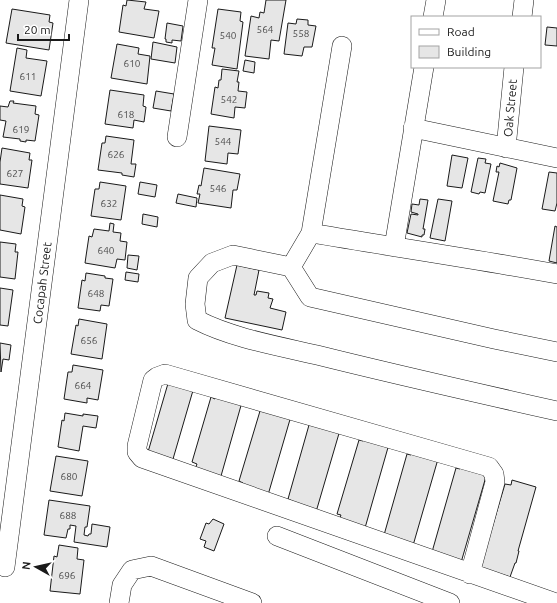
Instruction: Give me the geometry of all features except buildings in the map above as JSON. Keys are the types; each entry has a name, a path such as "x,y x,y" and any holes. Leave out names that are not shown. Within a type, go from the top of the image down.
{"street":[{"name":"Cocapah Street","path":"2,565 79,0"},
{"path":"177,137 198,0"},
{"path":"432,16 436,0"},
{"path":"522,16 524,0"},
{"path":"291,268 311,233 342,46"},
{"path":"394,247 424,68"},
{"name":"Oak Street","path":"506,148 514,68"},
{"path":"413,128 557,158"},
{"path":"311,233 557,274"},
{"path":"557,352 310,297 291,268 233,255 212,263 198,278 195,304 197,320 213,328 389,373 557,411"},
{"path":"470,574 494,482 494,474 489,467 165,374 153,380 136,446 137,452 142,458 470,574 556,603"},
{"path":"277,536 418,592 450,603"},
{"path":"119,603 122,585 132,570 151,566 252,603"}]}
